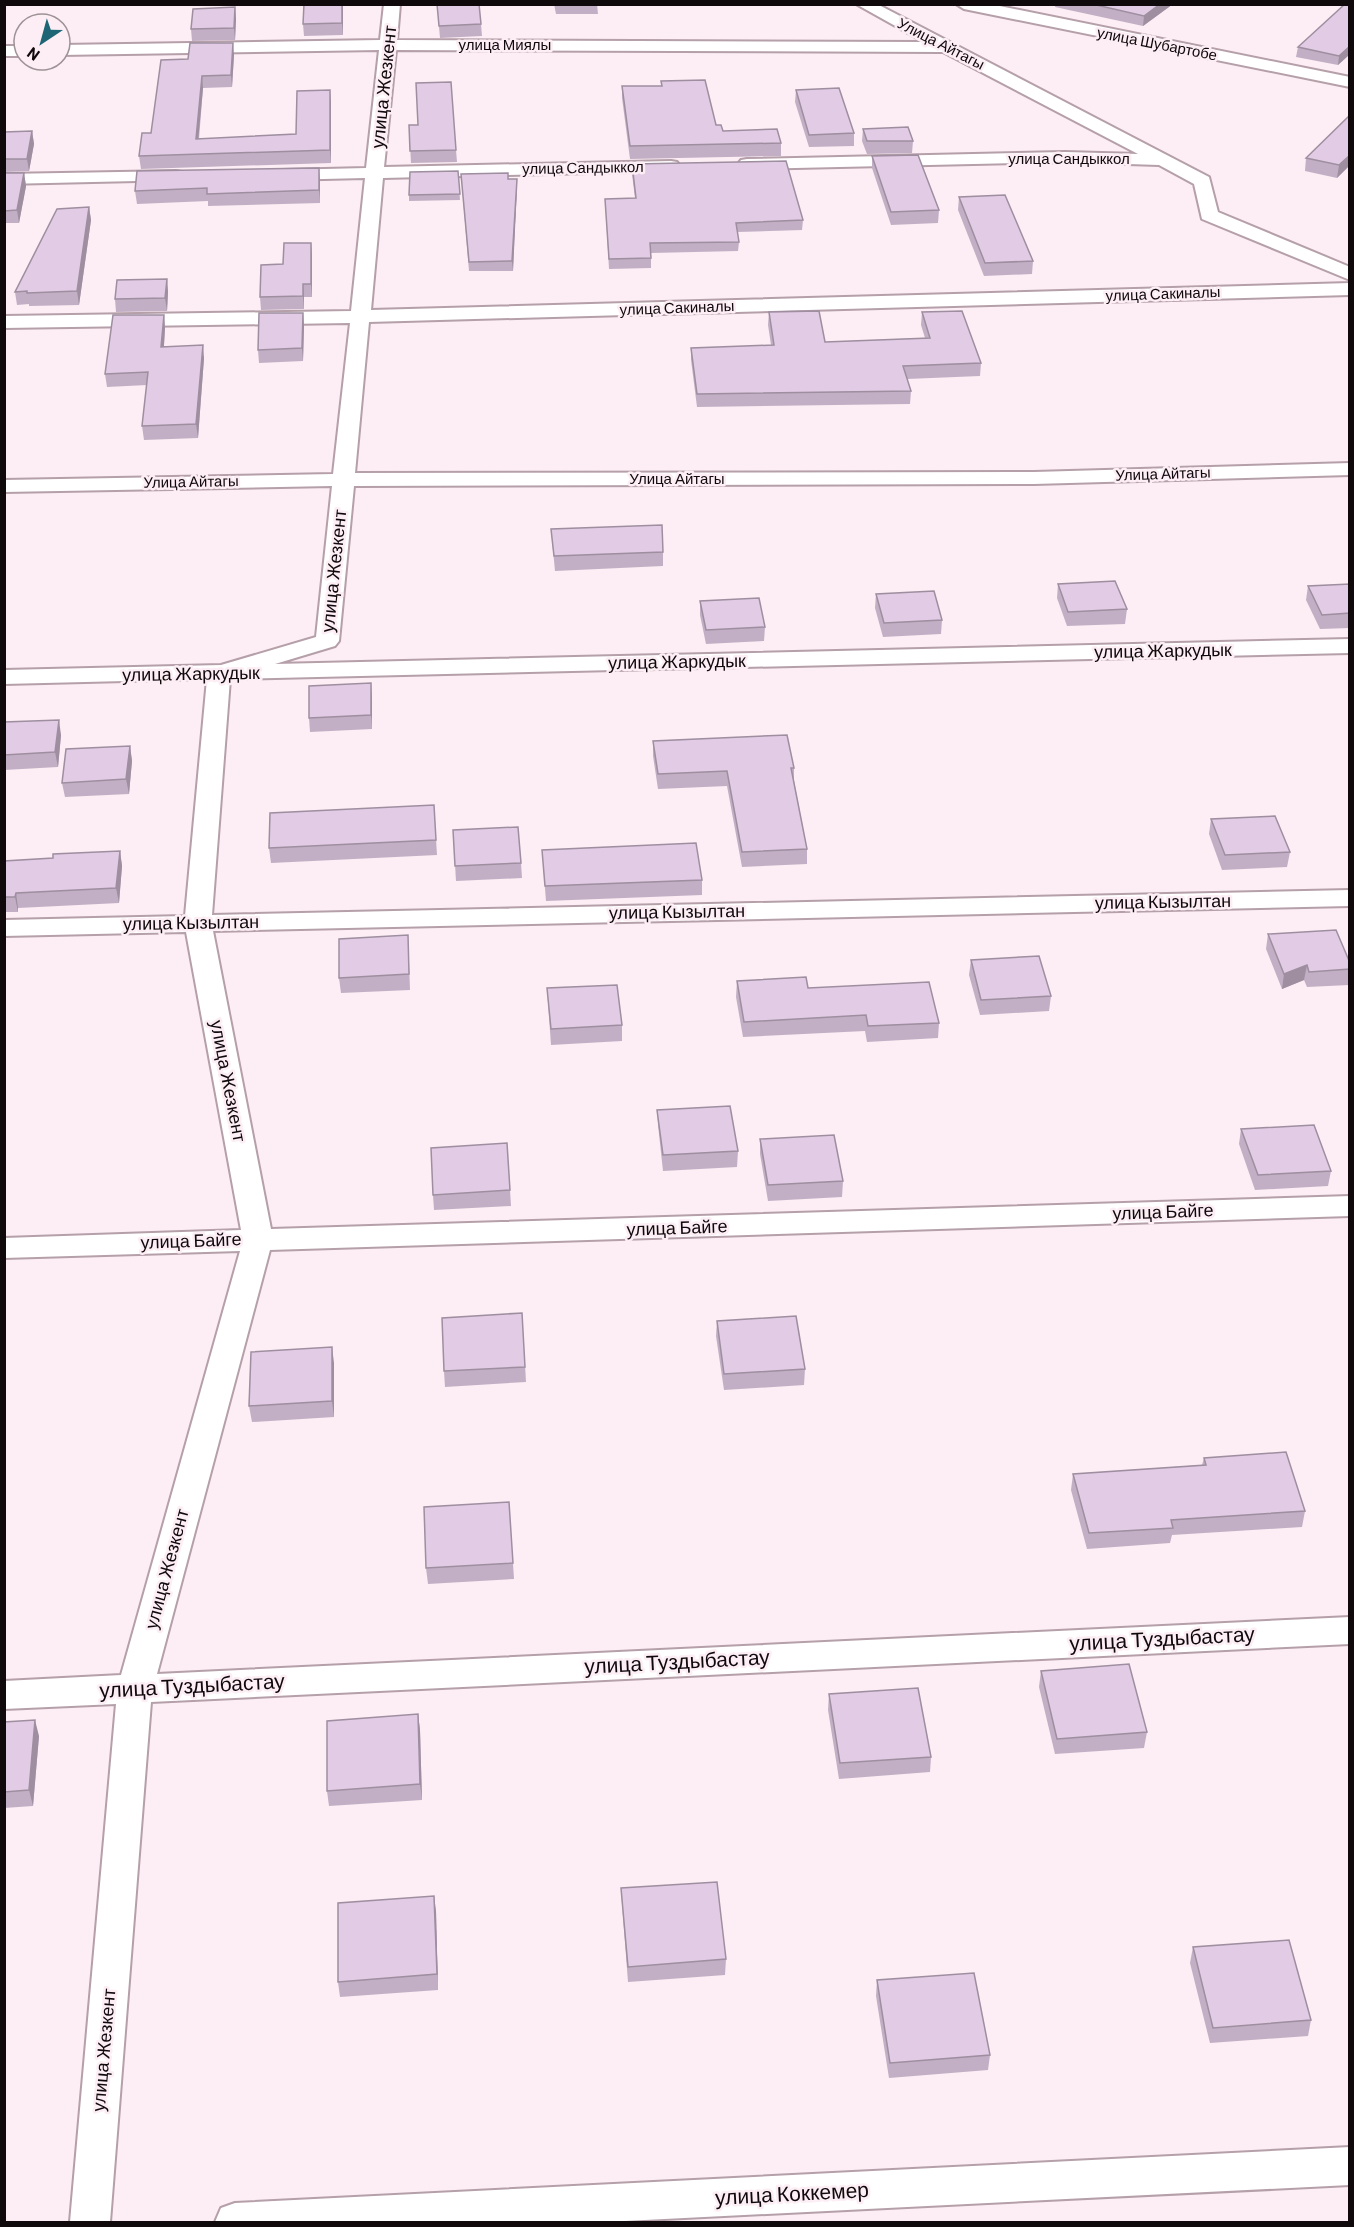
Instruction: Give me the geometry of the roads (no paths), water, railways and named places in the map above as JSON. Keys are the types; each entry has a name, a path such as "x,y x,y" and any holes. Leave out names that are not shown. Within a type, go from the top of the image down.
{"street":[{"name":"улица Жезкент","path":"90,2223 135,1689 258,1239 198,923 219,673 327,641 392,4"},
{"name":"Улица Айтагы","path":"864,4 1203,181 1209,215 1350,274"},
{"name":"улица Шубартобе","path":"964,4 1350,82"},
{"name":"улица Миялы","path":"72,50 388,45 950,47"},
{"name":"улица Сандыккол","path":"732,165 1065,157 1162,160"},
{"name":"улица Сандыккол","path":"268,175 684,166"},
{"path":"4,179 196,176"},
{"name":"улица Сакиналы","path":"4,322 360,316 1350,289"},
{"name":"Улица Айтагы","path":"4,486 343,480 1035,478 1350,469"},
{"name":"улица Жаркудык","path":"4,677 1350,646"},
{"name":"улица Кызылтан","path":"4,928 1350,898"},
{"name":"улица Байге","path":"4,1248 1350,1206"},
{"name":"улица Туздыбастау","path":"4,1695 1350,1630"},
{"name":"улица Коккемер","path":"235,2223 1350,2166"}]}
